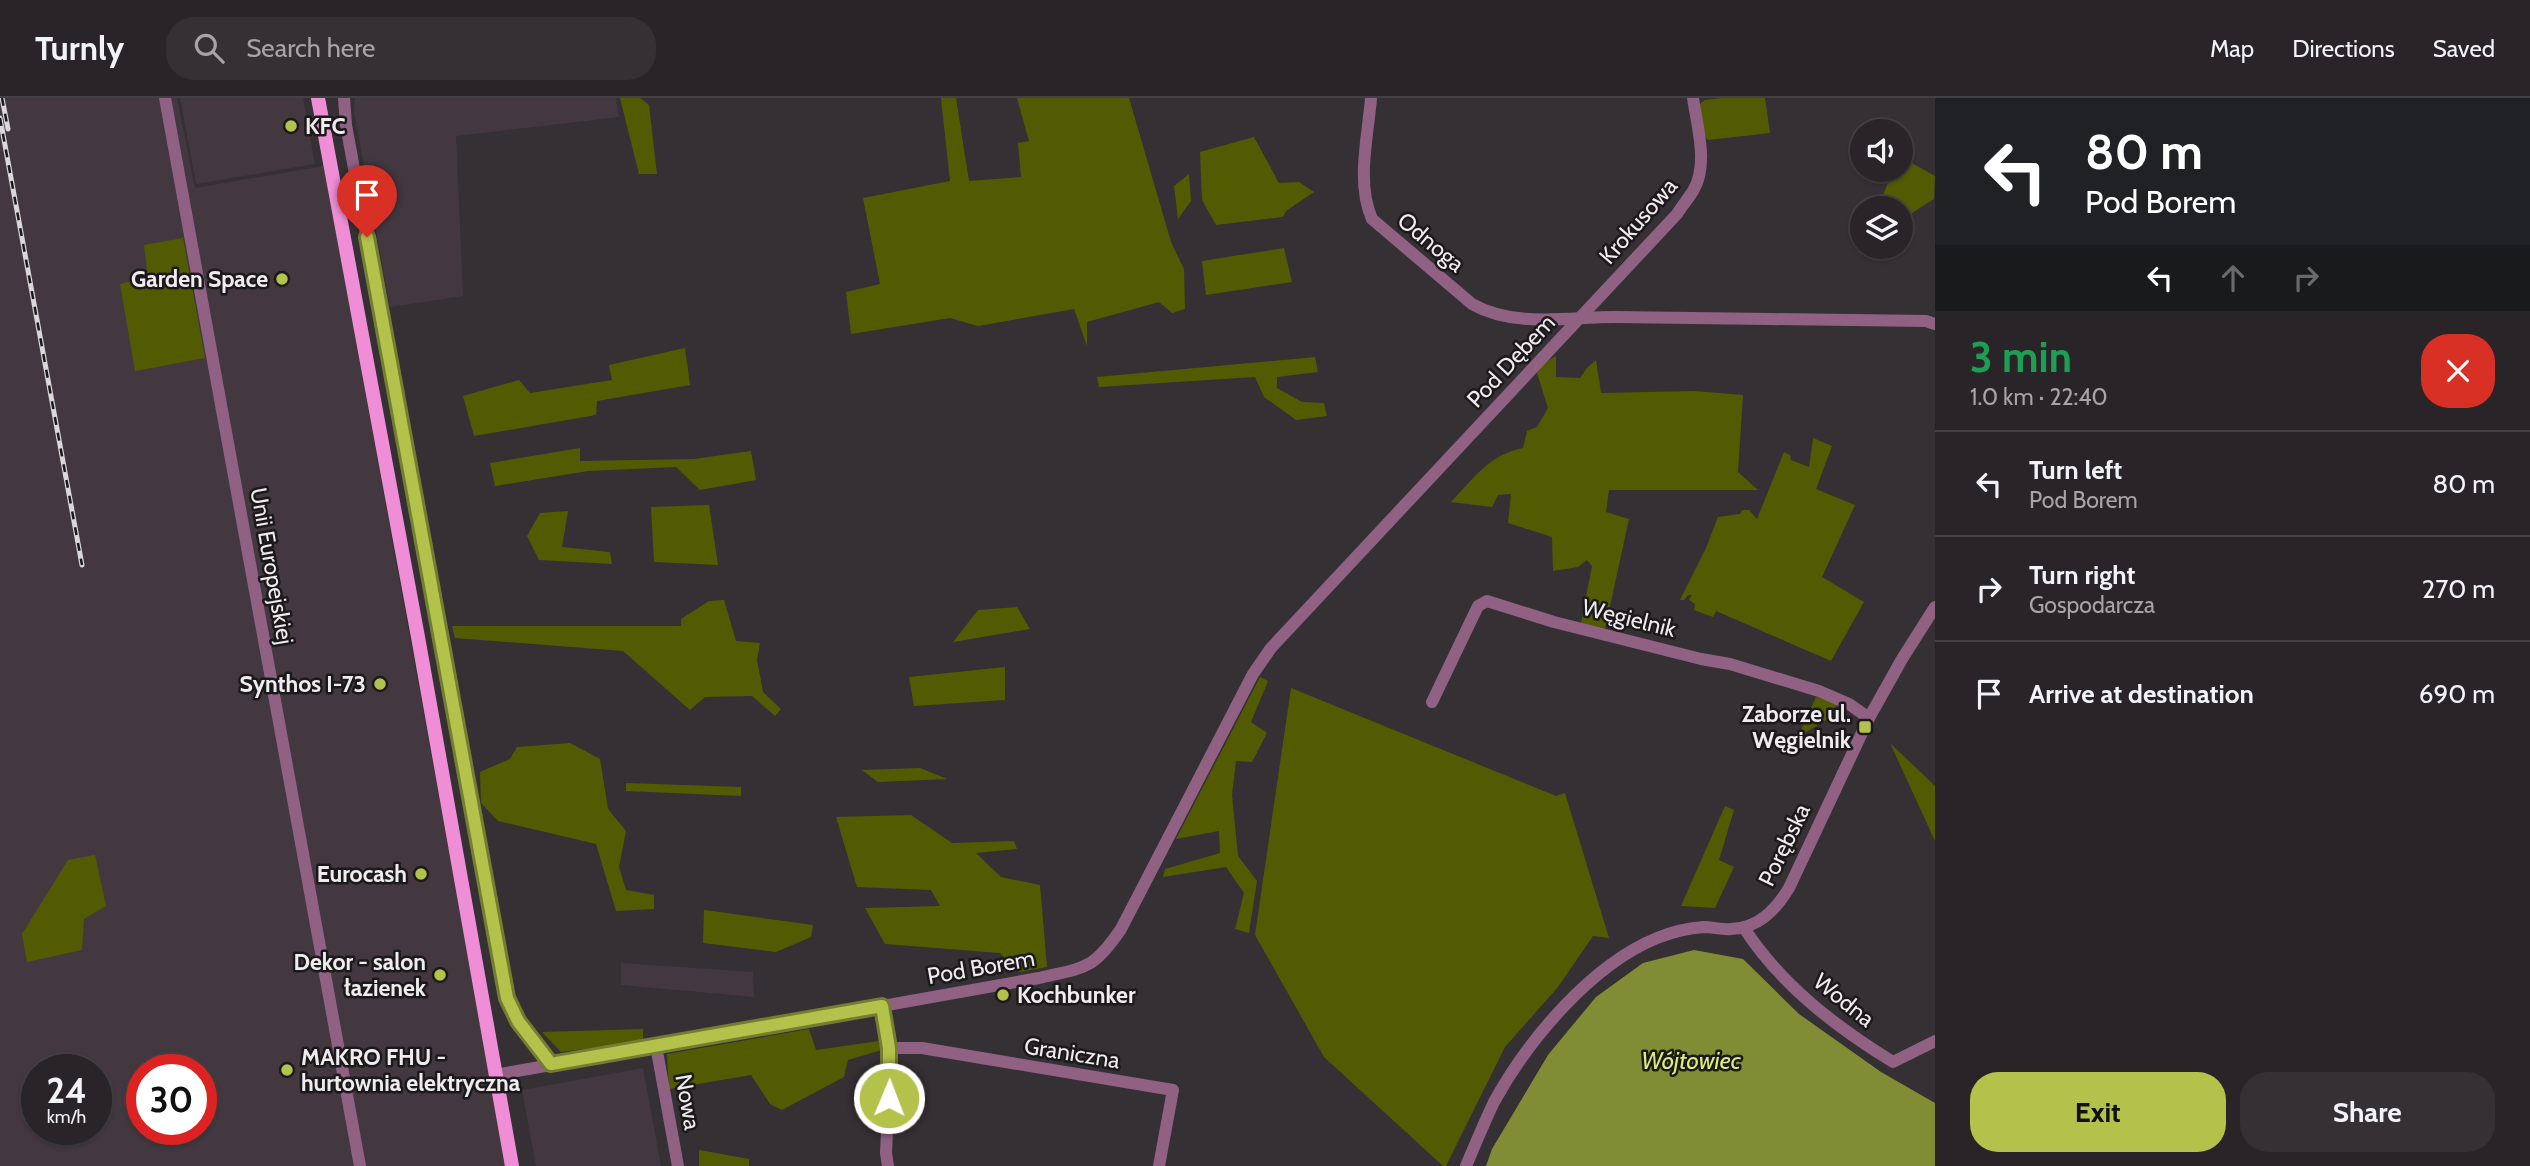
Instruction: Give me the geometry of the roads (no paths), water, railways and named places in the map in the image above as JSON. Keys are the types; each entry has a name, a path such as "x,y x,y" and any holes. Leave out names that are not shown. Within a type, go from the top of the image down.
{"main road":[{"path":"318,98 512,1166"}],"street":[{"name":"Unii Europejskiej","path":"165,98 360,1166"},
{"path":"344,98 346,125 507,998 518,1021 551,1064"},
{"name":"Odnoga","path":"1371,98 1364,184 1367,207 1372,219 1472,304 1485,311 1520,319 1580,317"},
{"name":"Krokusowa","path":"1580,317 1676,214 1694,190 1699,176 1700,157 1693,98"},
{"name":"Pod Dębem","path":"1287,632 1580,317 1828,319 1926,321 1935,324"},
{"name":"Węgielnik","path":"1432,702 1478,606 1487,601 1554,622 1730,664 1819,691 1849,704 1869,718"},
{"name":"Porębska","path":"1466,1166 1495,1102 1530,1049 1573,996 1624,954 1655,939 1686,930 1744,928 1773,912 1789,888 1869,718 1935,607"},
{"name":"Pod Borem","path":"495,1075 1039,978 1094,963 1104,954 1121,929 1253,674 1271,648 1287,632"},
{"name":"Wodna","path":"1744,928 1756,947 1780,973 1828,1018 1893,1062 1935,1041"},
{"path":"882,1006 889,1048 886,1153 888,1166"},
{"name":"Nowa","path":"656,1046 678,1166"},
{"name":"Graniczna","path":"889,1048 922,1048 1172,1090 1159,1166"}],"water":[{"name":"Wójtowiec","path":"1694,950 1743,959 1799,1014 1881,1072 1935,1103 1935,1166 1486,1166 1492,1149 1548,1055 1596,997 1643,963"}],"railway":[{"path":"2,98 8,129"},
{"path":"0,118 82,565"}],"place":[{"name":"KFC","path":"291,126"},
{"name":"Garden Space","path":"282,279"},
{"name":"Synthos I-73","path":"380,684"},
{"name":"Zaborze ul. Węgielnik","path":"1865,727"},
{"name":"Eurocash","path":"421,874"},
{"name":"Dekor - salon łazienek","path":"440,975"},
{"name":"Kochbunker","path":"1003,995"},
{"name":"MAKRO FHU - hurtownia elektryczna","path":"287,1070"}]}
